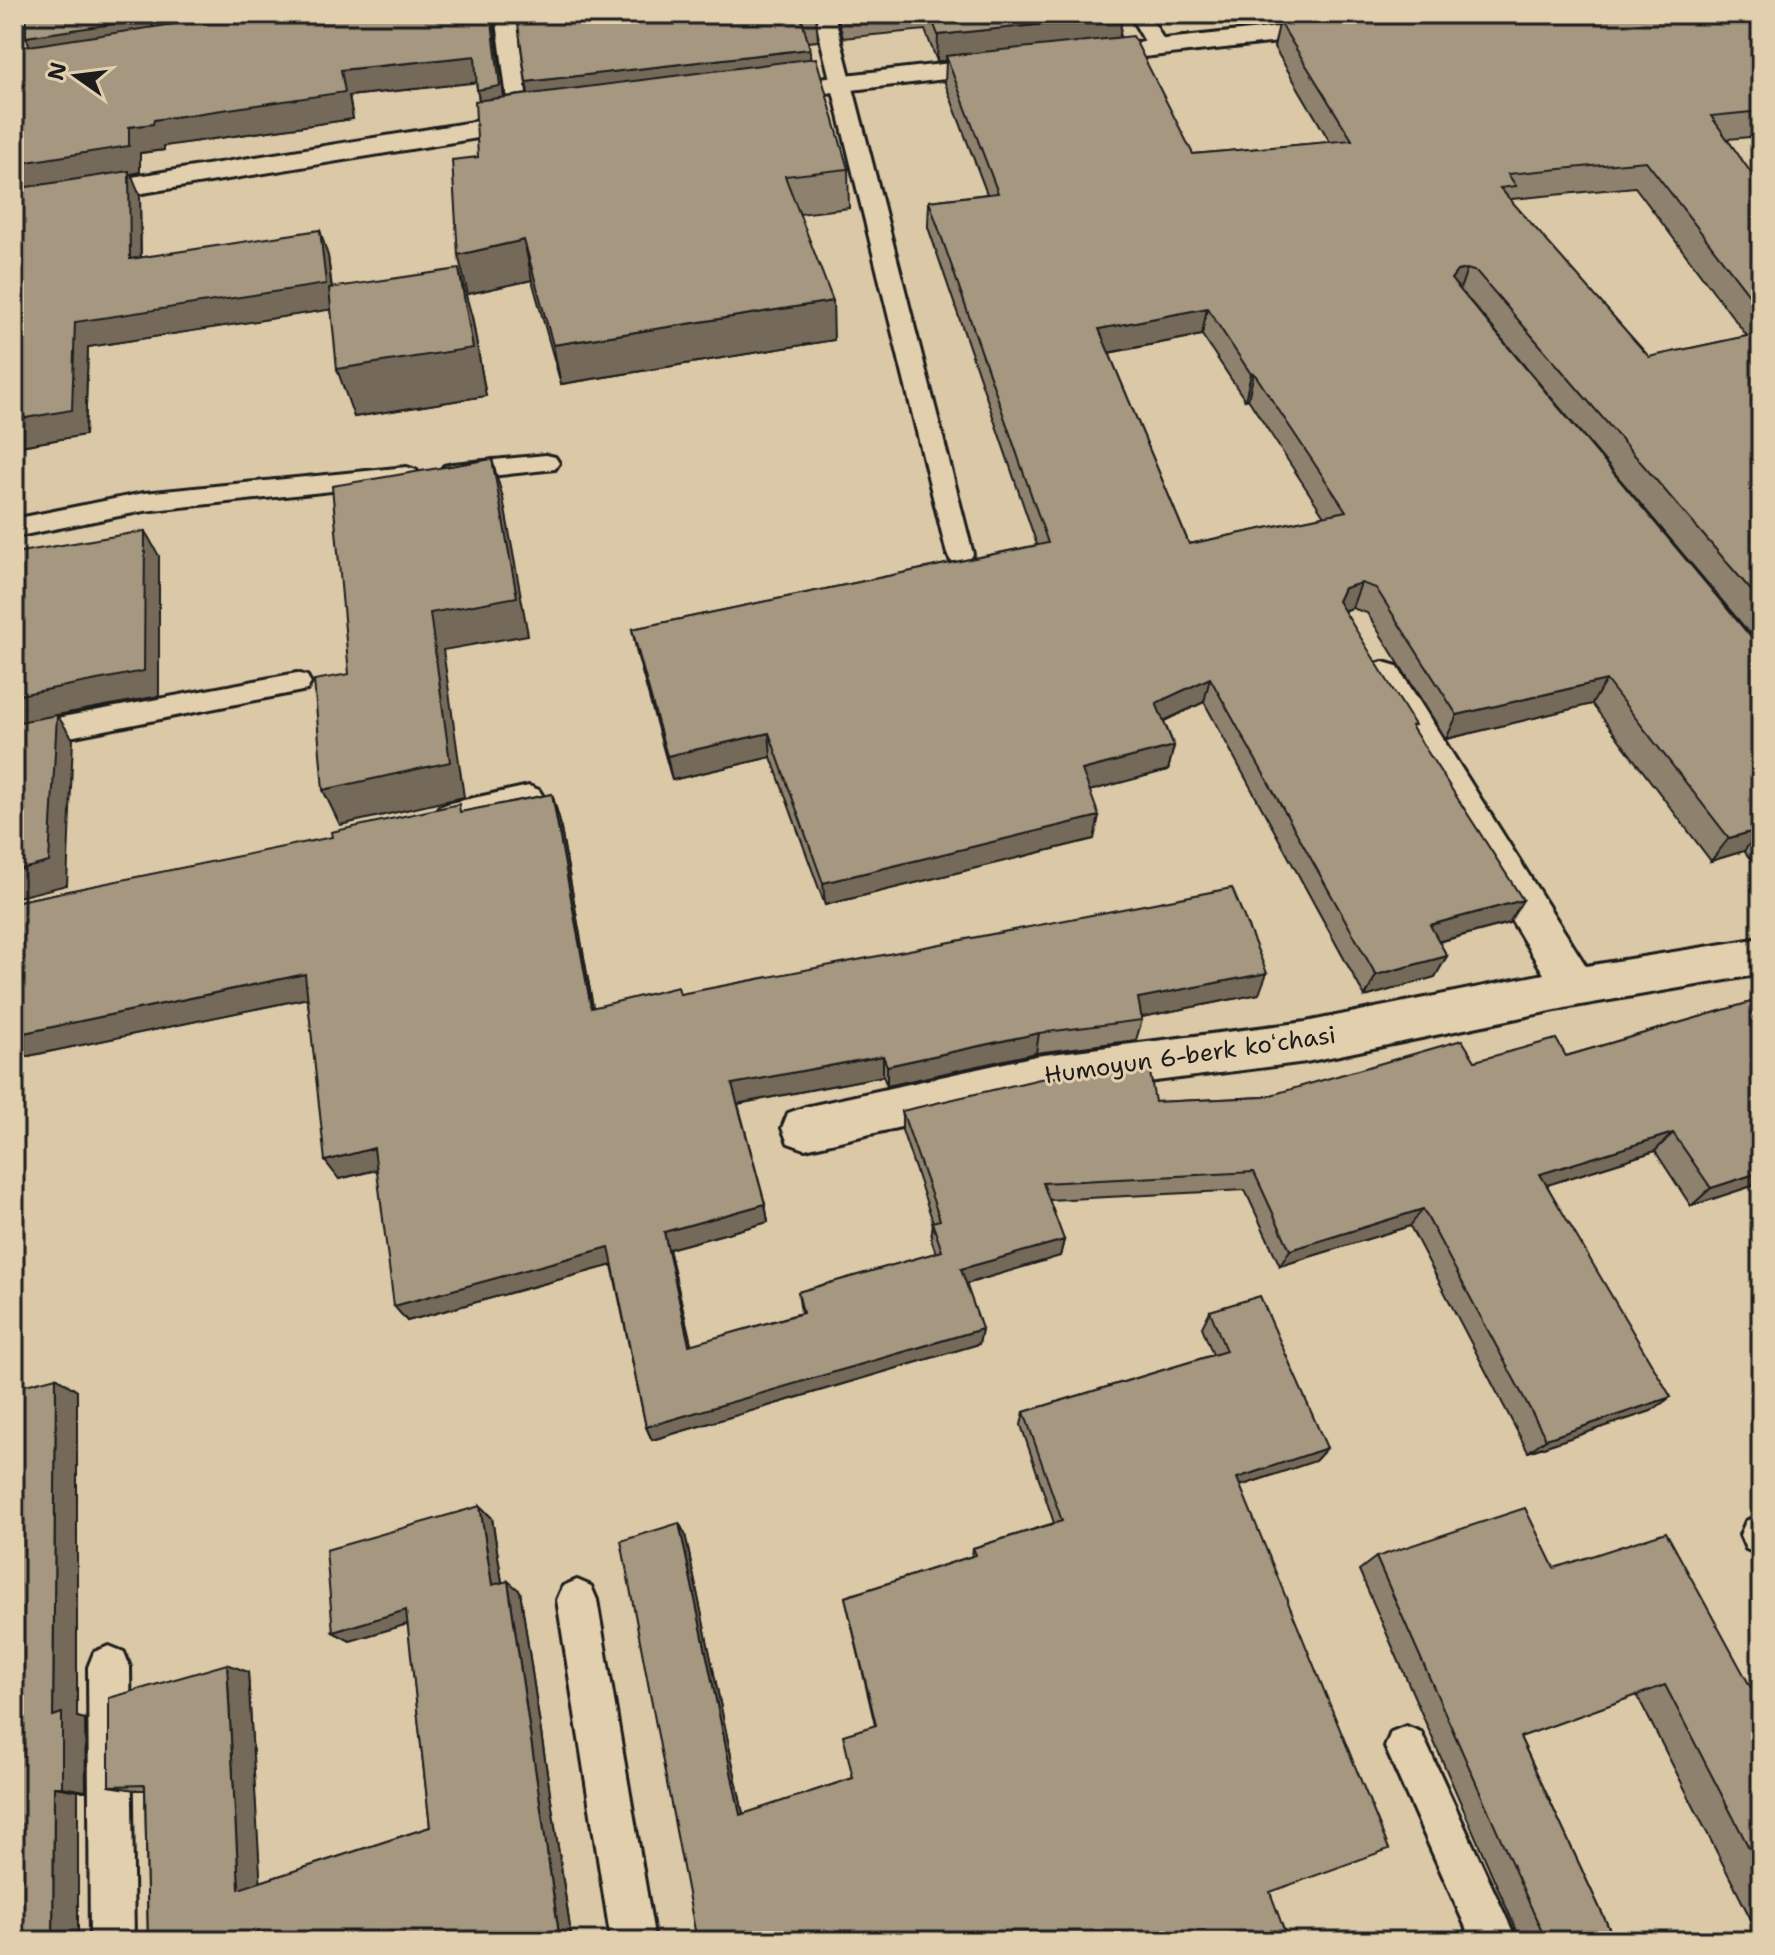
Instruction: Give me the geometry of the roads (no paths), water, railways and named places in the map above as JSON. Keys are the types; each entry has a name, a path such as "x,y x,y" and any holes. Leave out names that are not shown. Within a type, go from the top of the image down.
{"street":[{"path":"734,96 1358,26"},
{"path":"14,205 566,117"},
{"path":"1360,639 1575,987"},
{"name":"Humoyun 6-berk koʻchasi","path":"805,1128 1036,1076 1306,1042 1575,987 1761,956"}],"lane":[{"path":"824,14 960,554"},
{"path":"1139,14 1158,48"},
{"path":"520,122 507,24 583,27"},
{"path":"14,67 88,56"},
{"path":"14,528 144,502 546,463"},
{"path":"14,737 297,683"},
{"path":"419,822 529,798"},
{"path":"577,1600 633,1941"},
{"path":"109,1667 112,1941"},
{"path":"1406,1747 1495,1941"}]}
